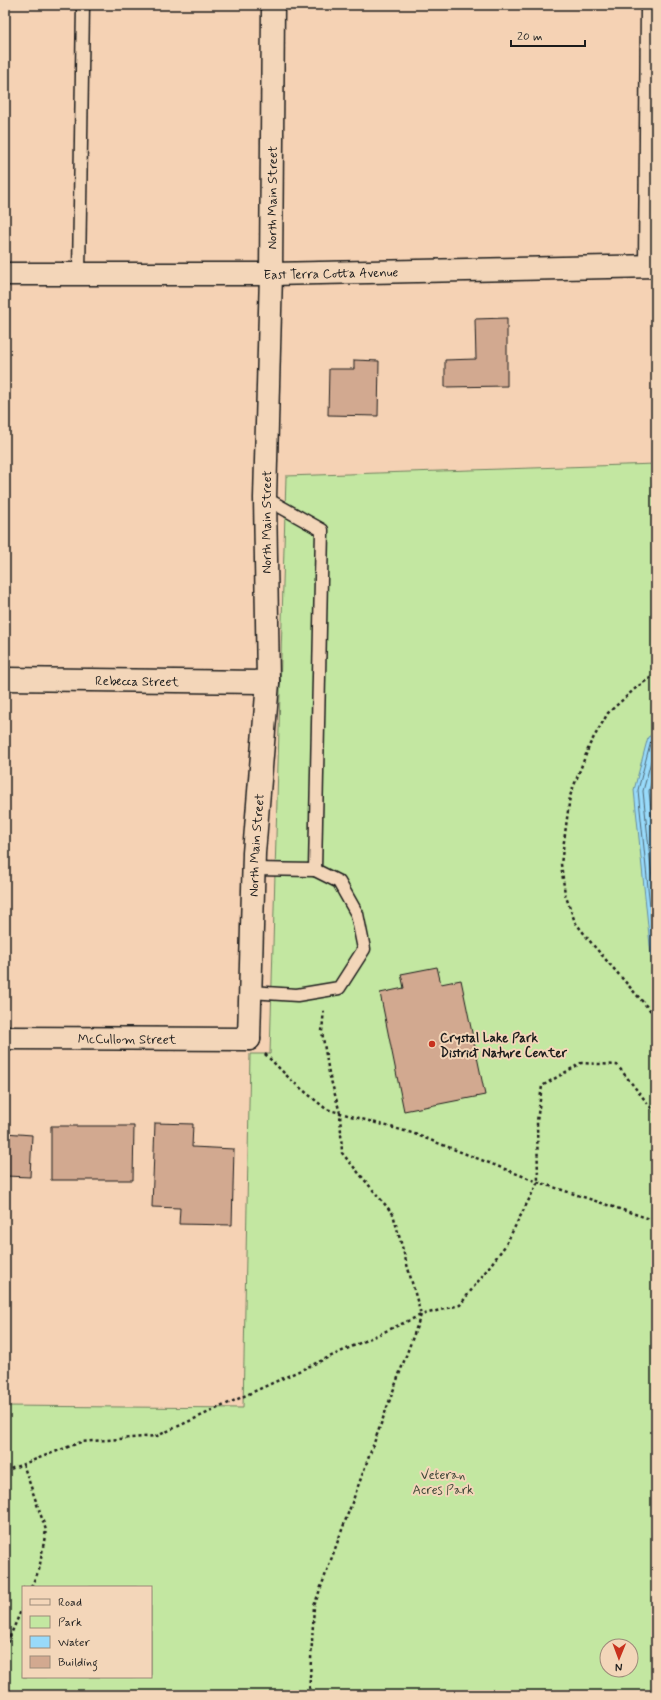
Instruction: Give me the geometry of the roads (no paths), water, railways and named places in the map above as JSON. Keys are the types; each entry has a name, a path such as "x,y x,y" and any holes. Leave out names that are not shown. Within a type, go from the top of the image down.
{"street":[{"name":"North Main Street","path":"249,1039 253,869 268,682 264,498 271,274 273,5"},
{"path":"652,5 653,266"},
{"name":"East Terra Cotta Avenue","path":"5,274 271,274 653,266"},
{"name":"Rebecca Street","path":"5,679 268,682"},
{"name":"McCullom Street","path":"5,1038 249,1039"}],"lane":[{"path":"78,274 83,5"},
{"path":"264,498 322,530 315,870"},
{"path":"250,992 297,995 339,988 364,949 356,914 339,882 315,870 253,869"}],"water":[{"path":"656,733 656,986 654,984 634,790 648,737"}],"place":[{"name":"Crystal Lake Park District Nature Center","path":"432,1044"}],"park label":[{"name":"Veteran Acres Park","path":"443,1482"}]}
